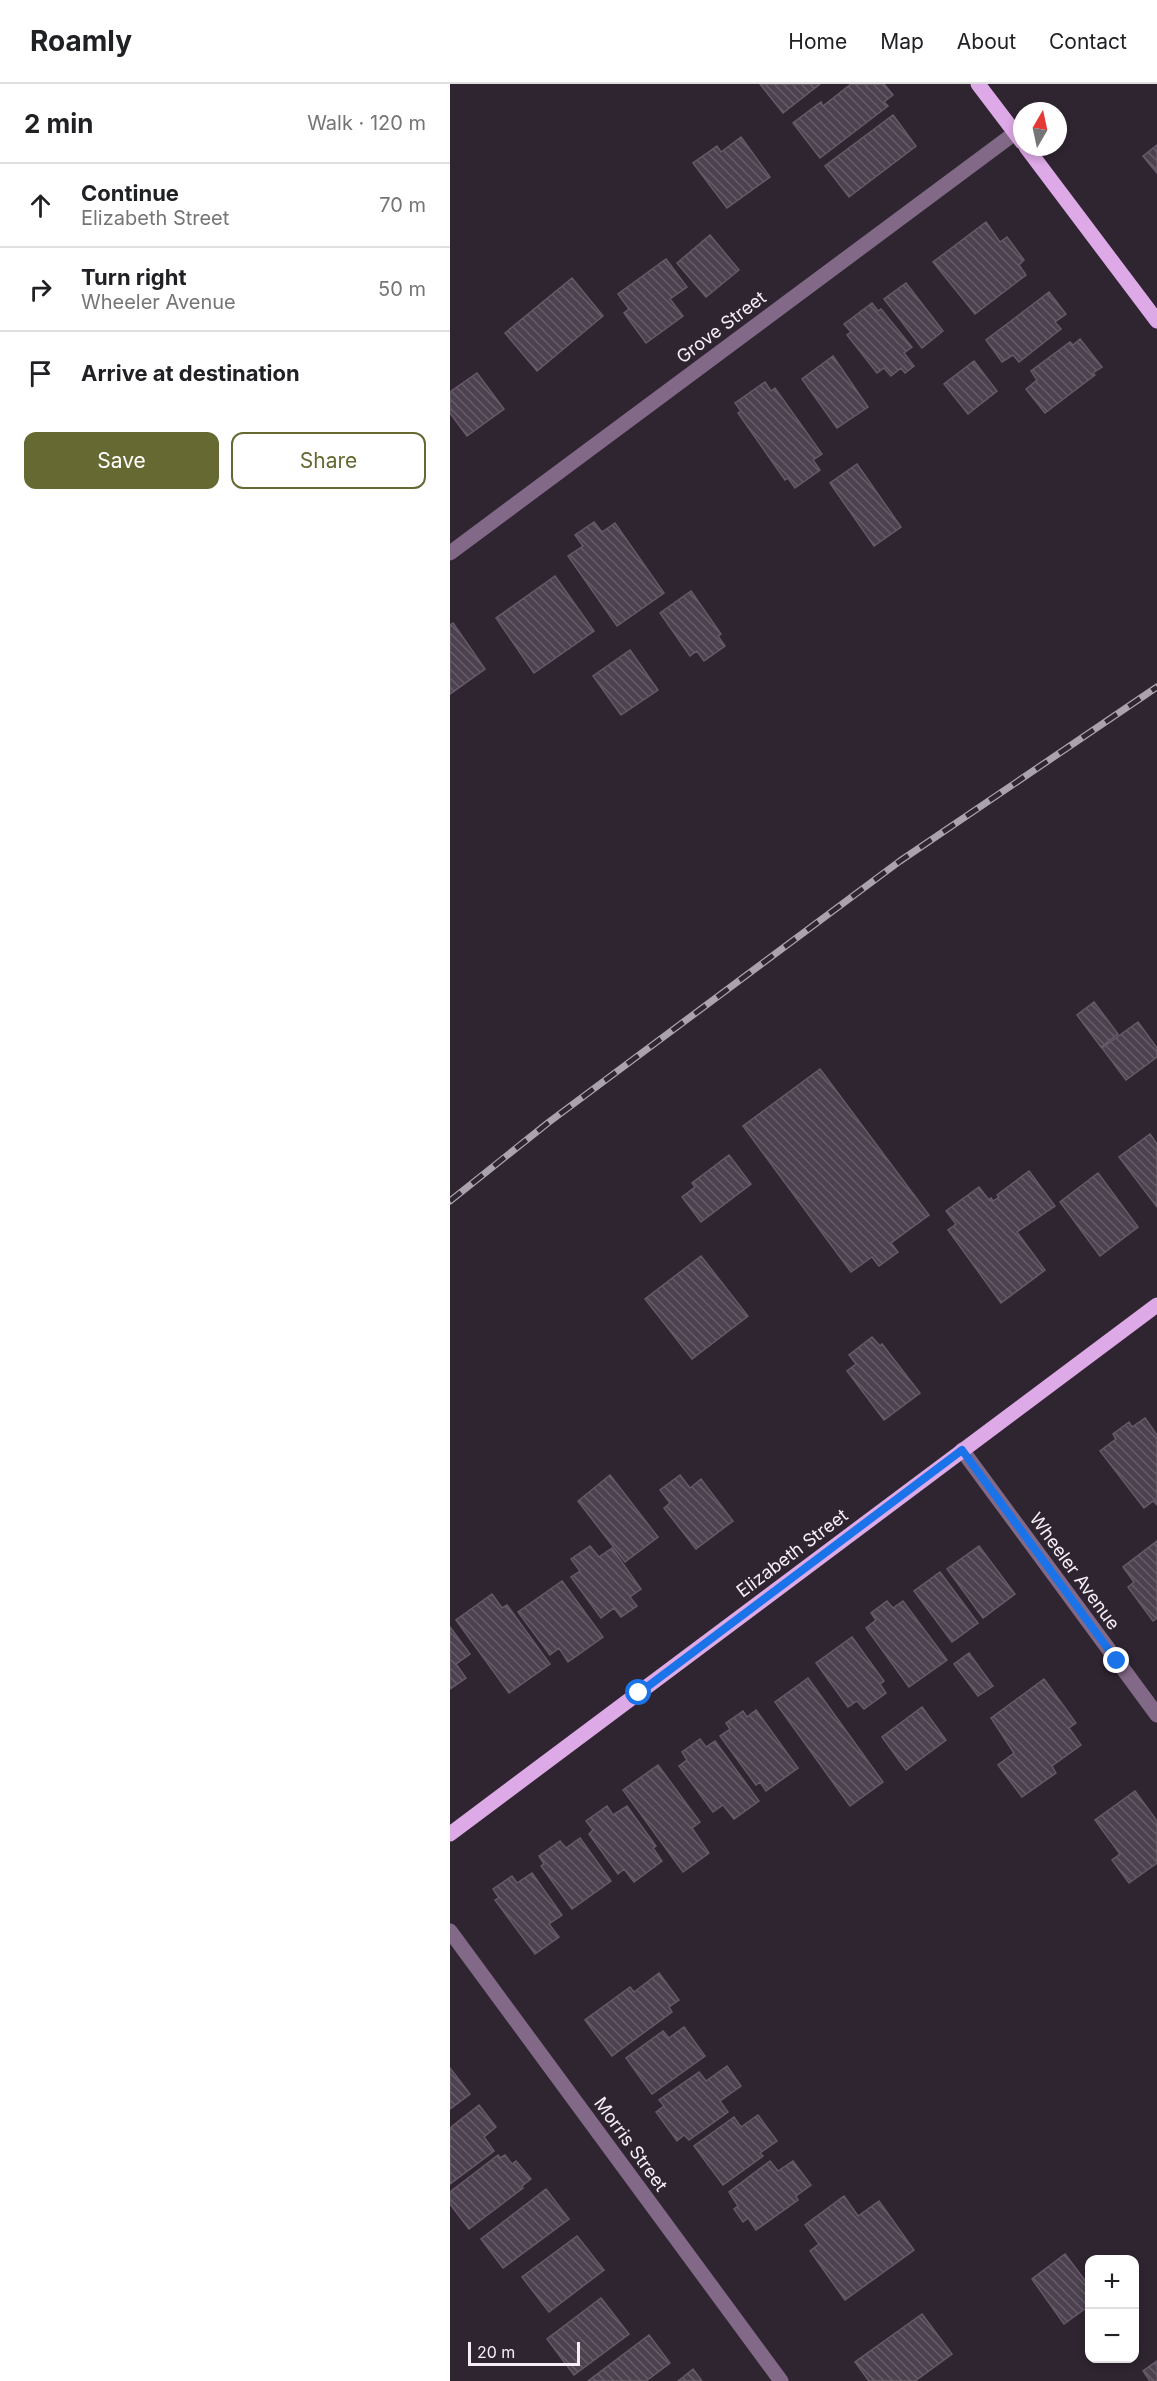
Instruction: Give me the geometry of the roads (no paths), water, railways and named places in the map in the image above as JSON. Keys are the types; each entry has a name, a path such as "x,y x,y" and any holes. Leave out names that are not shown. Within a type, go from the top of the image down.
{"main road":[{"path":"978,84 1013,130"},
{"path":"1033,156 1157,321"},
{"name":"Elizabeth Street","path":"450,1834 1157,1305"}],"street":[{"name":"Grove Street","path":"450,553 1013,141"},
{"name":"Wheeler Avenue","path":"962,1450 1157,1715"},
{"name":"Morris Street","path":"450,1931 782,2381"}],"railway":[{"path":"450,1201 549,1122 900,861 1157,687"}]}
